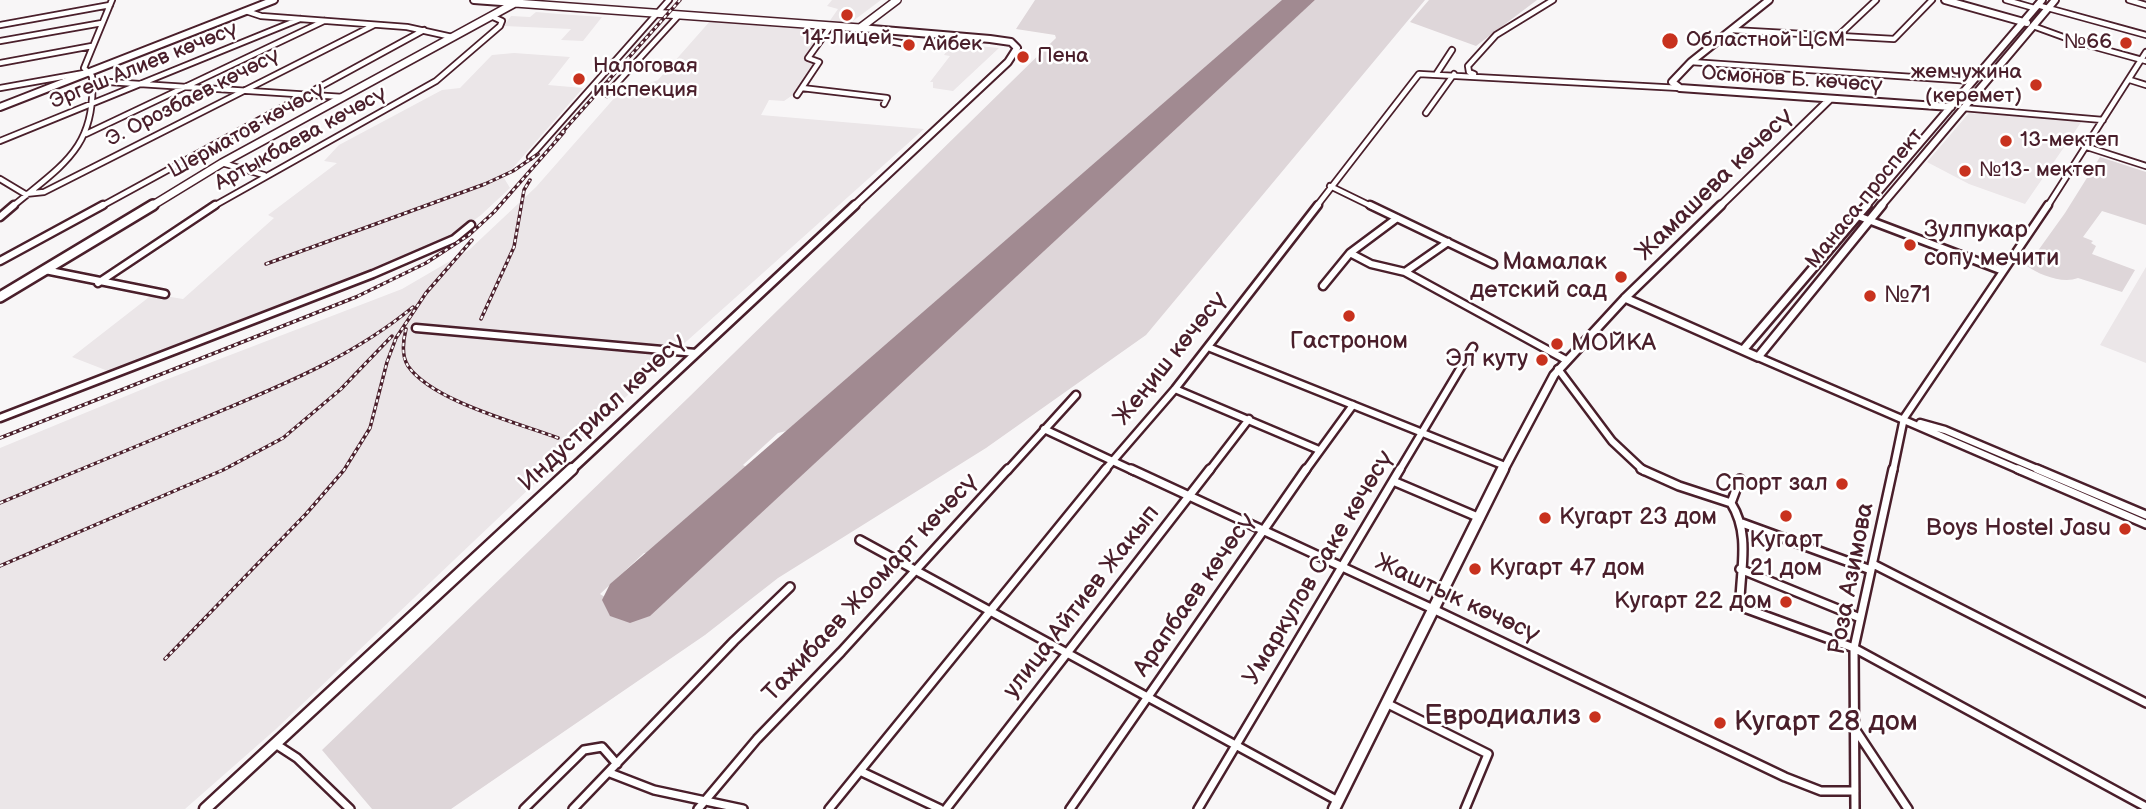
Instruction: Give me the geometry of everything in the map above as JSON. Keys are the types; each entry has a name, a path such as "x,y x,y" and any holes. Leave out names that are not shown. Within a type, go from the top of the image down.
{"main road":[{"path":"0,107 274,0"},
{"path":"474,0 890,30"},
{"path":"860,28 897,0"},
{"path":"1680,88 1672,80 1769,0"},
{"path":"1945,0 2033,26"},
{"name":"Манаса проспект","path":"1758,357 1940,133 2055,0"},
{"name":"Шерматов көчөсү","path":"0,297 222,163 515,3"},
{"path":"1744,350 2038,4"},
{"name":"Индустриал көчөсү","path":"205,809 277,745 1007,62 1017,48 1011,42 890,30"},
{"path":"1997,51 2008,54"},
{"path":"1974,78 1987,79"},
{"name":"Осмонов Б. көчөсү","path":"1680,88 1963,108"},
{"name":"Жамашева көчөсү","path":"1336,805 1505,466 1558,369 1625,299 1830,99"},
{"path":"1930,130 1940,133"},
{"path":"1917,145 1928,149"},
{"path":"1892,176 1903,180"},
{"path":"1625,299 1758,357"}],"street":[{"path":"530,157 669,0"},
{"path":"1479,76 1469,72 1468,66 1496,35 1553,0"},
{"path":"1839,35 1876,0"},
{"path":"1732,30 1894,39 1932,0"},
{"path":"2006,0 2038,4 2146,36"},
{"path":"2129,0 2146,5"},
{"path":"0,217 25,194 60,170 86,134 92,120 94,103 93,80 84,68 111,2"},
{"path":"0,26 111,2"},
{"path":"246,11 261,16 424,30 452,37"},
{"path":"607,94 679,15"},
{"name":"Артыкбаева көчөсү","path":"99,283 185,223 264,175 436,81 500,26 502,20 491,16"},
{"name":"Эргеш Алиев көчөсү","path":"0,141 300,19"},
{"path":"86,134 324,21"},
{"path":"0,41 102,23"},
{"name":"Э. Орозбаев көчөсү","path":"25,194 44,192 374,25"},
{"path":"797,95 819,62 808,58 831,26"},
{"path":"2033,26 2143,60"},
{"path":"0,261 424,30"},
{"path":"890,30 885,40 906,44"},
{"path":"0,63 92,46"},
{"path":"1452,50 1437,72 1479,76"},
{"path":"1904,418 2087,147 2146,52"},
{"path":"1691,62 1974,78"},
{"name":"Жеңиш көчөсү","path":"829,809 1113,460 1175,389 1417,76 1422,72 1437,72"},
{"path":"0,88 89,73"},
{"path":"1426,113 1454,74"},
{"name":"Осмонов Б. көчөсү","path":"1479,76 1680,88"},
{"path":"93,80 345,97"},
{"path":"2130,80 2146,85"},
{"path":"802,88 887,98 884,104"},
{"name":"Осмонов Б. көчөсү","path":"1963,108 2103,120"},
{"path":"2087,147 2146,166"},
{"path":"222,163 264,175"},
{"path":"0,178 25,194"},
{"path":"1330,186 1493,264"},
{"path":"1858,216 2003,271"},
{"path":"1323,286 1350,253 1397,218"},
{"path":"0,418 384,270 454,240 471,225"},
{"path":"1405,272 1448,242"},
{"path":"1350,253 1371,264 1405,272 1566,360"},
{"path":"43,270 99,283 165,293"},
{"path":"1794,291 1808,297"},
{"path":"416,328 696,353"},
{"path":"1208,346 1505,466"},
{"name":"Умаркулов Саке көчөсү","path":"1198,809 1474,347"},
{"path":"1758,357 2146,524"},
{"path":"1558,369 1576,386 1614,443 1633,464 1659,477 1731,503 1742,523 1740,600 1747,609 1854,648 2146,807"},
{"path":"1175,389 1319,450"},
{"name":"Тажибаев Жоомарт көчөсү","path":"702,806 757,739 1076,395"},
{"name":"Арапбаев көчөсү","path":"1070,809 1353,405"},
{"path":"1904,418 1945,430 2146,515"},
{"name":"Роза Азимова","path":"1855,809 1854,648 1904,418"},
{"name":"улица Айтиев Жакып","path":"946,809 1249,419"},
{"name":"Жаштык көчөсү","path":"1044,429 1433,609 1786,777 1821,791 1856,791"},
{"path":"1731,503 1740,479"},
{"path":"1393,481 1480,518"},
{"path":"1742,523 1872,567 2146,702"},
{"path":"860,540 1236,745 1336,805"},
{"path":"1740,569 1860,618"},
{"path":"573,809 755,618 789,587"},
{"path":"1386,703 1488,754 1465,809"},
{"path":"1854,729 1908,809"},
{"path":"277,745 297,758 350,809"},
{"path":"524,809 584,751 602,747 617,764"},
{"path":"860,771 940,809"},
{"path":"610,773 702,806 724,803 743,809"}],"shaded area":[{"name":"14-Лицей","path":"832,0 881,0 853,21 829,22 838,9 827,6"},
{"path":"1035,0 1286,0 799,428 778,433 743,465 751,470 658,552 644,553 600,594 636,616 1315,0 1425,0 1146,335 986,448 778,578 705,635 451,809 372,809 322,750 688,398 1056,38 1055,35 1016,29"},
{"path":"1429,0 1537,0 1476,46 1410,22"},
{"path":"536,12 602,17 583,41 561,40 571,29 504,26 511,16 530,17"},
{"path":"711,20 828,29 806,58 819,64 803,88 784,101 769,100 761,115 924,129 650,374 276,729 185,809 0,809 0,448 160,382 402,289 469,250 536,187 617,95 658,80"},
{"path":"954,40 960,40 958,44 999,48 953,91 933,88 933,82 930,82 950,56 944,55"},
{"path":"514,53 570,57 548,85 583,88 504,178 510,188 481,215 449,239 108,371 72,357 153,294 183,299 274,218 268,215 337,163 324,161 339,145 442,90 460,88 492,55"},
{"name":"13-мектеп","path":"1969,113 2082,121 2025,204 1969,184 1927,162"},
{"path":"2100,157 2146,172 2146,225 2102,211 2083,237 2093,241 2091,243 2096,246 2092,254 2135,270 2122,292 2078,278 2051,278 2027,266"},
{"path":"2146,267 2146,363 2100,345"}],"runway":[{"path":"630,600 1300,0"}],"railway":[{"path":"557,138 680,0"},
{"path":"0,438 356,297 426,263 469,235 494,212 564,132"},
{"path":"266,264 485,184 513,171 538,154"},
{"path":"481,319 514,247 524,190 530,180"},
{"path":"165,659 306,514 344,470 370,428 396,338 426,293 472,240"},
{"path":"0,503 285,383 364,342 413,307"},
{"path":"406,329 404,357 420,379 477,410 558,438"},
{"path":"0,566 223,470 283,438 341,389 392,336"}],"place":[{"name":"14-Лицей","path":"847,15"},
{"name":"Областной ЦСМ","path":"1670,41"},
{"name":"№66","path":"2126,43"},
{"name":"Айбек","path":"909,45"},
{"name":"Пена","path":"1023,57"},
{"name":"Налоговая инспекция","path":"579,79"},
{"name":"жемчужина (керемет)","path":"2036,85"},
{"name":"13-мектеп","path":"2006,141"},
{"name":"№13- мектеп","path":"1965,171"},
{"name":"Зулпукар сопу мечити","path":"1910,245"},
{"name":"Мамалак детский сад","path":"1621,277"},
{"name":"№71","path":"1870,296"},
{"name":"Гастроном","path":"1349,316"},
{"name":"МОЙКА","path":"1557,344"},
{"name":"Эл куту","path":"1542,360"},
{"name":"Спорт зал","path":"1842,484"},
{"name":"Кугарт 21 дом","path":"1786,516"},
{"name":"Кугарт 23 дом","path":"1545,518"},
{"name":"Boys Hostel Jasu","path":"2125,529"},
{"name":"Кугарт 47 дом","path":"1475,569"},
{"name":"Кугарт 22 дом","path":"1786,602"},
{"name":"Евродиализ","path":"1595,717"},
{"name":"Кугарт 28 дом","path":"1720,723"}]}
